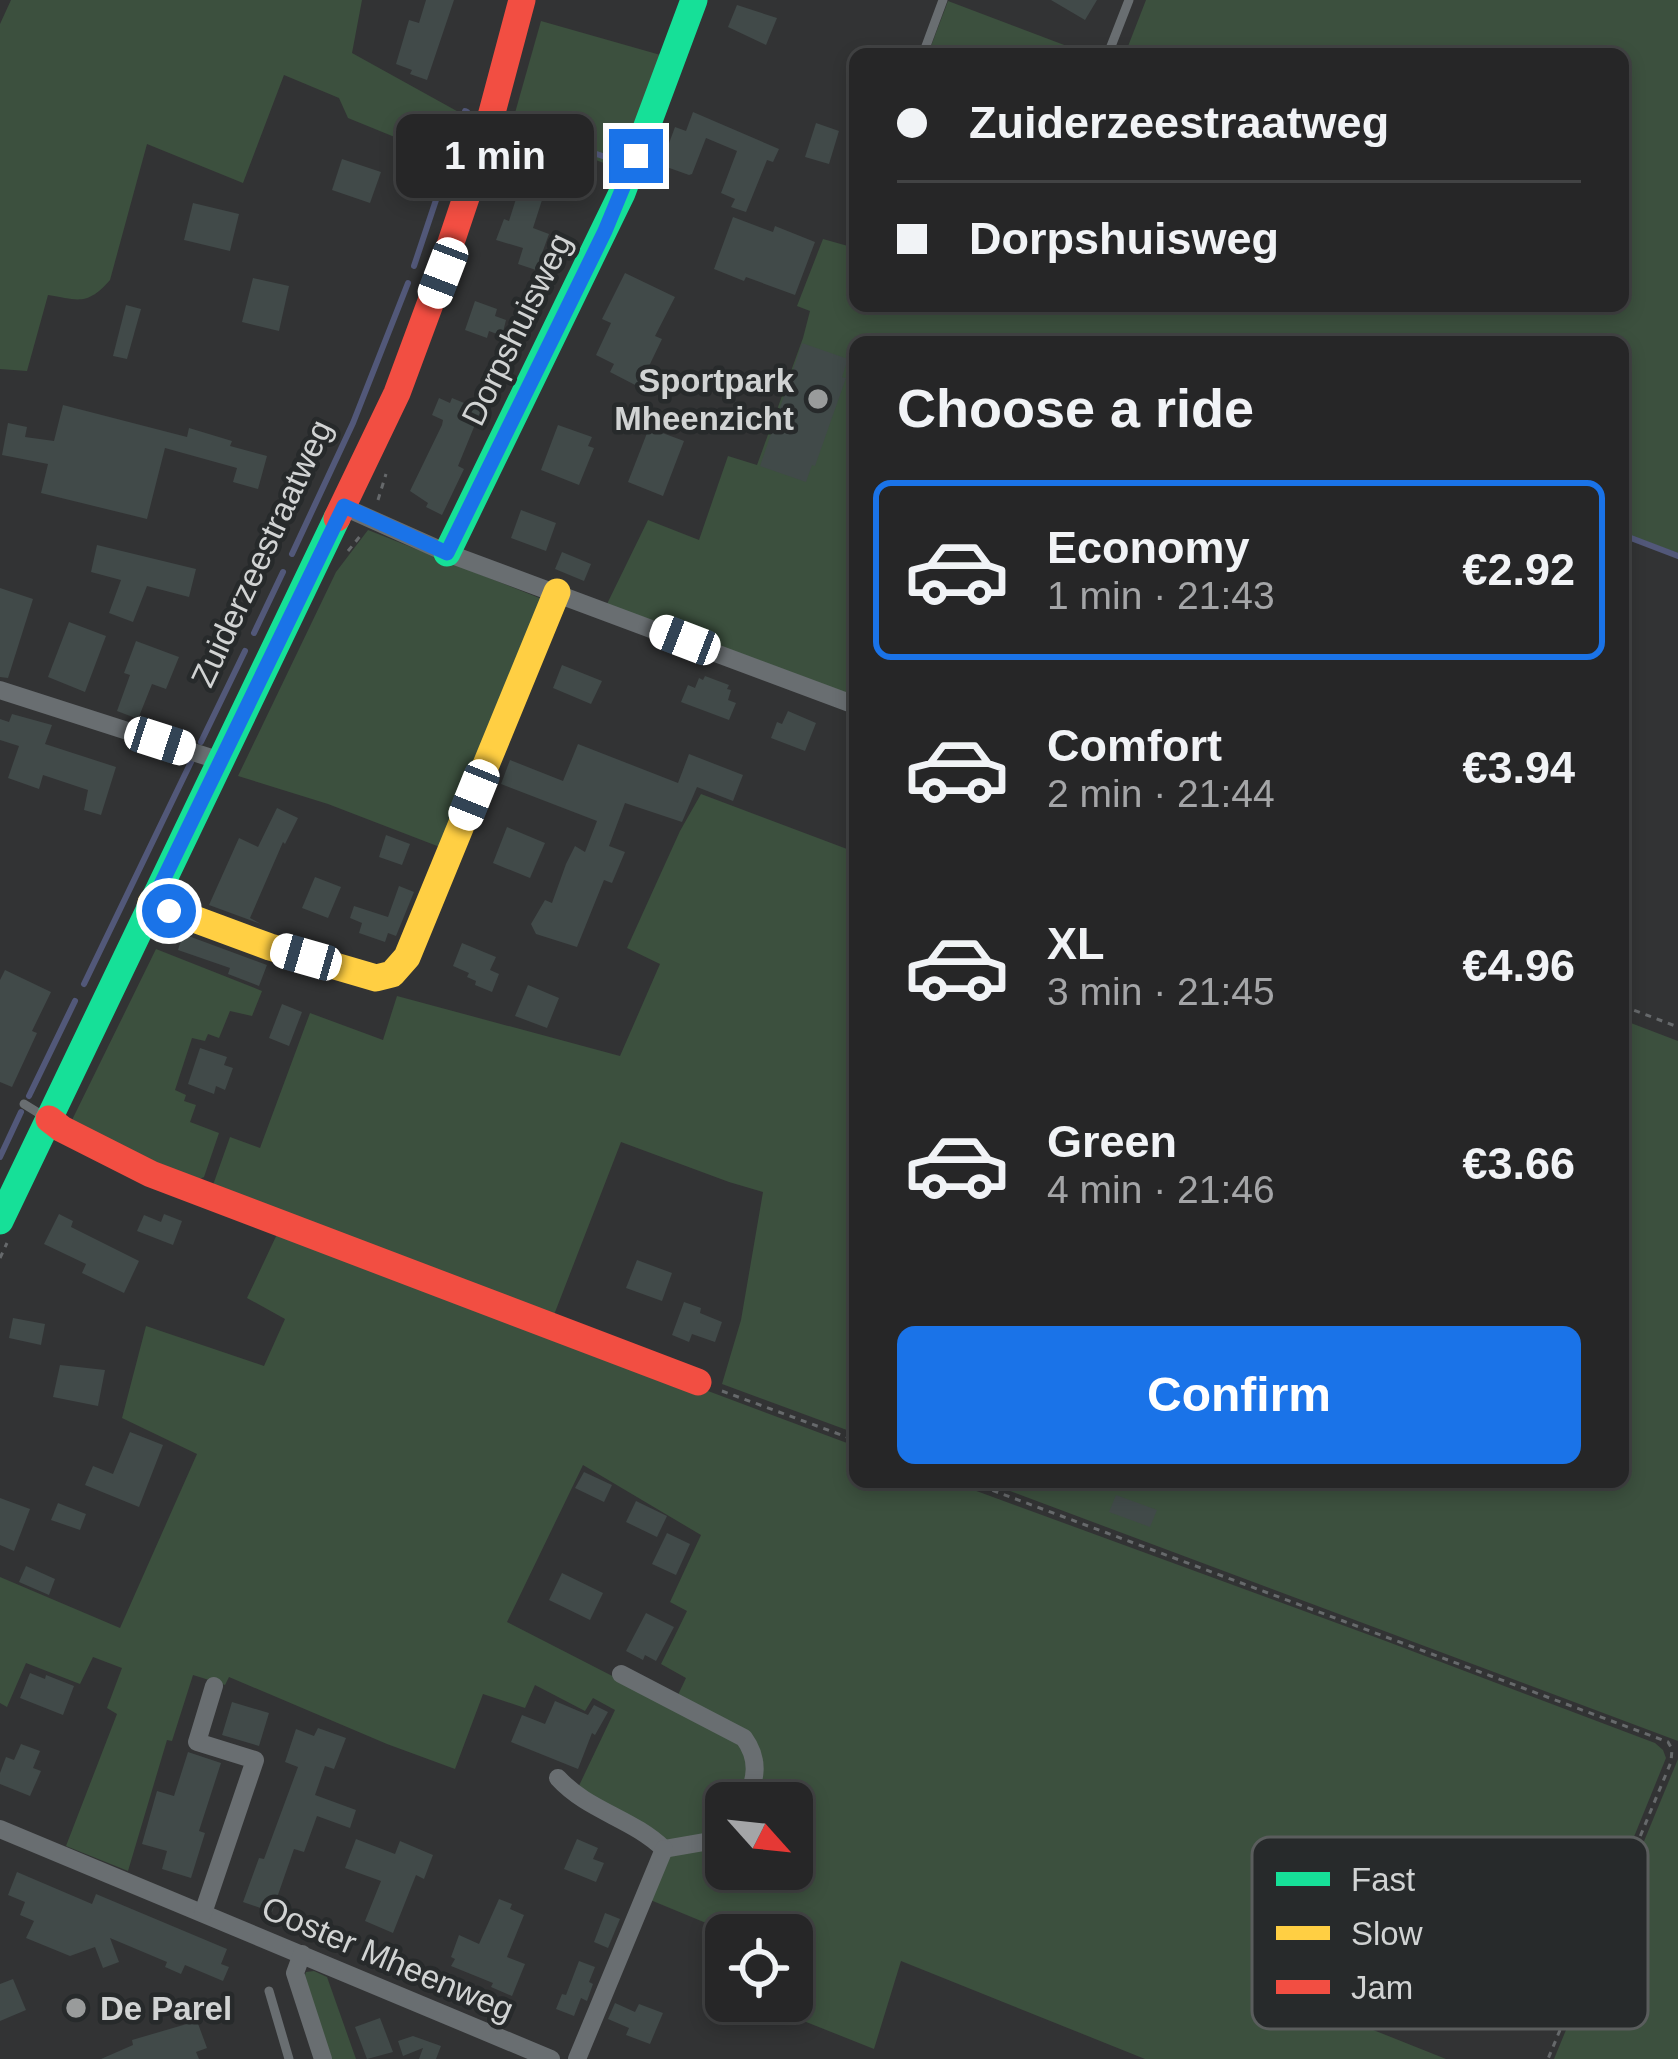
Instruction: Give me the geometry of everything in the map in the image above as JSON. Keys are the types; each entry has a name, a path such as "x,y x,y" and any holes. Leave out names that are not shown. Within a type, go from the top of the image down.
{"street":[{"name":"Zuiderzeestraatweg","path":"0,1221 397,393 480,160 522,0"},
{"name":"Dorpshuisweg","path":"447,553 622,194 694,0"},
{"path":"344,506 447,553 849,703"},
{"path":"152,903 270,947 376,978 392,974 407,957 557,592"},
{"path":"0,690 221,761"},
{"path":"49,1119 151,1174 698,1382"},
{"path":"621,1674 745,1738 756,1767 751,1782"},
{"path":"203,1913 255,1760 197,1742 214,1686"},
{"path":"558,1778 574,1796 644,1832 664,1849"},
{"name":"Ooster Mheenweg","path":"0,1829 550,2059"},
{"path":"664,1849 705,1842"},
{"path":"577,2059 664,1849"},
{"path":"302,1954 295,1973 323,2059"}],"lane":[{"path":"925,48 943,0"},
{"path":"1110,48 1130,0"},
{"path":"24,1104 49,1119"},
{"path":"269,1991 289,2059"}],"path":[{"path":"1629,1008 1678,1027"},
{"path":"698,1382 849,1438"},
{"path":"986,1488 1668,1742 1671,1762 1640,1837"},
{"path":"1548,2059 1560,2029"}],"green space":[{"path":"11,0 362,0 352,53 464,115 451,160 348,118 339,98 284,75 243,183 147,144 110,280 82,299 48,295 27,371 0,369 0,24"},
{"name":"Sportpark Mheenzicht","path":"1146,0 1678,0 1678,553 1629,535 1629,336 849,336 849,694 607,604 648,520 699,540 728,456 757,465 803,338 810,311 797,306 823,239 849,246 849,312 1629,312 1629,48 1127,48"},
{"path":"948,1 1072,48 930,48"},
{"path":"541,21 664,56 619,169 511,127"},
{"path":"368,530 547,601 445,849 238,776 336,572"},
{"path":"701,794 849,850 849,1431 722,1384 741,1320 763,1192 621,1142 552,1320 213,1185 230,1137 260,1148 310,1013 383,1040 397,996 620,1056 660,964 627,948"},
{"path":"156,949 262,991 252,1016 230,1011 219,1038 208,1034 205,1041 192,1038 175,1090 186,1095 184,1101 196,1105 190,1122 219,1133 204,1177 187,1185 72,1127"},
{"path":"1629,1022 1678,1041 1678,1741 1002,1488 1629,1488"},
{"path":"279,1230 849,1444 849,1488 968,1488 1655,1743 1666,1758 1634,1837 1252,1837 1252,2029 1371,2029 1446,2059 1145,2059 901,1961 874,2049 806,2022 813,2022 813,1914 705,1914 705,1923 648,1899 669,1855 705,1844 705,1890 813,1890 813,1782 757,1782 759,1760 744,1734 676,1699 686,1678 661,1664 687,1611 670,1602 701,1535 583,1465 507,1622 741,1742 749,1757 749,1780 705,1782 705,1836 666,1843 576,1792 615,1710 593,1698 585,1711 535,1685 525,1708 483,1694 455,1769 229,1677 225,1685 193,1675 172,1741 167,1740 128,1871 66,1846 117,1714 107,1708 122,1668 93,1657 80,1684 26,1663 7,1707 0,1703 0,1577 120,1628 197,1454 122,1418 146,1326 264,1366 285,1319 247,1298"},
{"path":"1678,1759 1678,2059 1554,2059 1566,2029 1648,2029 1646,1837"},
{"path":"306,1972 327,1977 356,2059 327,2059 303,1980"}],"building":[{"path":"426,0 454,0 427,80 396,64 409,20 419,23"},
{"path":"1051,0 1097,0 1085,20"},
{"path":"737,5 777,18 766,45 728,27"},
{"path":"693,112 779,149 773,162 767,160 746,212 731,207 735,199 721,193 737,151 706,138 692,174 661,165 675,127 686,131"},
{"path":"816,123 839,131 829,164 805,157"},
{"path":"525,154 554,163 533,228 549,234 536,270 518,264 523,248 496,240 504,219 509,221"},
{"path":"342,159 381,172 370,203 332,190"},
{"path":"193,203 239,214 230,251 184,240"},
{"path":"733,217 773,232 775,226 815,242 795,295 714,269"},
{"path":"625,273 675,297 655,336 662,339 639,387 610,372 614,364 596,355 611,323 602,319"},
{"path":"253,278 289,286 279,331 242,322"},
{"path":"475,301 497,309 495,316 506,320 502,336 489,331 487,338 465,330"},
{"path":"126,305 141,309 127,359 113,356"},
{"path":"802,343 848,359 842,377 846,378 806,482 760,466"},
{"path":"439,398 481,410 458,466 464,469 442,515 410,491 442,425 443,420 432,415"},
{"path":"63,405 187,437 189,428 267,456 258,489 233,482 237,468 165,448 147,519 41,493 48,464 2,455 8,423 27,427 25,437 54,441"},
{"path":"558,425 592,437 588,446 594,448 579,485 541,470"},
{"path":"649,428 684,441 663,496 628,482"},
{"path":"521,510 556,523 546,551 511,538"},
{"path":"97,545 196,569 189,597 147,586 133,622 109,613 121,580 91,572"},
{"path":"562,552 591,564 584,581 555,569"},
{"path":"0,588 33,599 8,678 0,677"},
{"path":"69,622 106,636 85,692 48,677"},
{"path":"136,641 179,657 166,689 152,684 138,719 117,711"},
{"path":"562,665 602,681 591,704 553,688"},
{"path":"705,676 729,685 728,700 736,703 729,720 681,702 688,685 695,688"},
{"path":"788,711 816,723 805,751 771,738"},
{"path":"12,714 52,725 45,744 116,767 101,815 84,810 88,790 43,775 39,789 8,778 19,746 0,740 0,719 9,722"},
{"path":"578,744 678,783 689,754 743,775 733,801 697,787 682,822 625,803 609,846 625,852 612,883 604,880 577,947 536,934 531,924 545,900 552,903 575,846 585,852 597,821 501,784 510,760 563,781"},
{"path":"277,808 298,818 250,918 261,924 209,905 239,838 258,847"},
{"path":"507,827 545,843 530,878 493,863"},
{"path":"386,835 410,844 402,865 379,857"},
{"path":"315,877 341,887 328,918 302,908"},
{"path":"399,886 414,892 396,936 388,933 385,942 359,933 362,923 350,918 354,906 388,917"},
{"path":"183,934 267,965 259,986 228,974 230,968 178,950"},
{"path":"462,943 496,957 490,970 499,974 492,992 475,985 469,973 453,966"},
{"path":"5,970 51,992 12,1087 0,1082 0,980"},
{"path":"528,985 559,998 547,1028 515,1016"},
{"path":"282,1004 302,1012 289,1046 269,1038"},
{"path":"200,1048 227,1057 224,1065 233,1068 225,1090 216,1086 214,1094 188,1084"},
{"path":"59,1214 73,1221 71,1227 139,1261 124,1293 82,1273 86,1264 44,1244"},
{"path":"164,1214 182,1221 173,1245 137,1231 144,1215 161,1222"},
{"path":"637,1260 672,1273 662,1301 626,1288"},
{"path":"684,1302 722,1322 715,1342 692,1334 689,1342 672,1335"},
{"path":"13,1318 45,1324 41,1345 9,1338"},
{"path":"60,1365 105,1370 98,1406 53,1397"},
{"path":"130,1432 163,1445 139,1507 85,1485 93,1466 113,1474"},
{"path":"584,1472 612,1485 604,1502 575,1488"},
{"path":"1116,1495 1157,1510 1150,1527 1109,1512"},
{"path":"0,1498 30,1509 14,1551 0,1545"},
{"path":"636,1501 667,1516 657,1537 626,1522"},
{"path":"58,1503 86,1514 80,1530 51,1520"},
{"path":"667,1533 690,1544 676,1575 652,1564"},
{"path":"26,1566 55,1579 49,1595 19,1582"},
{"path":"562,1573 603,1593 590,1620 549,1600"},
{"path":"646,1613 674,1627 656,1661 626,1651"},
{"path":"30,1673 74,1686 63,1715 20,1698"},
{"path":"555,1701 588,1715 594,1705 608,1712 592,1733 578,1769 511,1742 522,1715 545,1724"},
{"path":"232,1702 269,1713 259,1746 222,1735"},
{"path":"318,1728 346,1738 334,1769 325,1766 315,1795 356,1810 350,1828 317,1816 304,1852 294,1849 272,1912 243,1902 298,1767 285,1762 296,1729 314,1736"},
{"path":"21,1744 40,1751 33,1768 41,1771 30,1796 0,1784 6,1757 14,1760"},
{"path":"188,1752 221,1763 199,1831 205,1833 191,1878 162,1869 167,1851 142,1844 157,1791 174,1796"},
{"path":"356,1839 395,1854 400,1841 433,1855 424,1879 416,1875 393,1933 365,1921 381,1881 345,1868"},
{"path":"577,1839 598,1848 593,1859 604,1863 596,1882 564,1869"},
{"path":"17,1872 92,1904 96,1894 227,1949 221,1964 229,1967 223,1981 185,1965 181,1974 165,1967 167,1962 110,1938 119,1962 103,1968 95,1947 70,1956 26,1938 34,1921 20,1915 25,1902 8,1895"},
{"path":"499,1899 524,1915 507,1957 525,1964 512,1996 451,1966 459,1935 479,1944"},
{"path":"605,1913 620,1919 608,1948 594,1942"},
{"path":"579,1961 595,1967 587,2001 581,1998 574,2016 556,2009"},
{"path":"13,1979 26,2010 0,2021 0,1984"},
{"path":"615,2003 635,2012 639,2004 663,2013 650,2044 626,2035 629,2028 608,2019"},
{"path":"380,2018 393,2052 367,2059 355,2027"},
{"path":"197,2021 207,2048 196,2052 199,2059 101,2059 133,2045 132,2040"},
{"path":"413,2036 441,2046 436,2059 419,2059 423,2048 403,2056 398,2041"}],"waterway":[{"path":"451,157 467,112"},
{"path":"514,127 624,163"},
{"path":"414,266 445,173"},
{"path":"292,554 353,423 408,283"},
{"path":"1629,537 1678,556"},
{"path":"254,633 283,572"},
{"path":"201,742 245,651"},
{"path":"84,984 192,760"},
{"path":"29,1096 75,1001"},
{"path":"0,1157 21,1112"}],"traffic: fast":[{"path":"447,553 622,193 694,0"},
{"path":"0,1221 337,518"}],"traffic: slow":[{"path":"151,903 270,947 376,978 392,974 407,957 557,592"}],"traffic: jam":[{"path":"337,518 397,393 433,296 482,150 522,0"},
{"path":"49,1119 151,1174 698,1382"}],"place":[{"name":"Sportpark Mheenzicht","path":"818,399"},
{"name":"De Parel","path":"76,2008"}],"route":[{"path":"169,911 152,903 344,506 447,553 605,231 636,156"}]}
